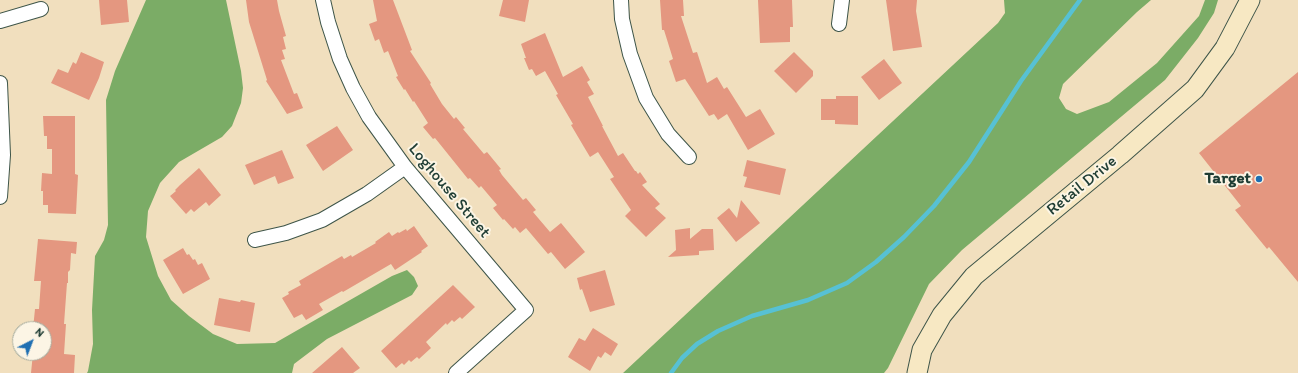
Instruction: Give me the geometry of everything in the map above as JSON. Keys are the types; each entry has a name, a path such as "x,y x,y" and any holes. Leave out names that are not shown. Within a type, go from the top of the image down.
{"street":[{"name":"Loghouse Street","path":"323,0 328,22 340,58 353,88 369,117 405,167 526,310 456,373"},
{"path":"621,0 622,19 630,54 646,98 668,134 689,157"},
{"path":"839,24 842,0"},
{"name":"Retail Drive","path":"917,373 922,350 942,315 974,276 1126,150 1195,89 1225,48 1250,0"},
{"path":"0,21 41,9"},
{"path":"0,82 3,156 0,197"},
{"path":"255,240 286,233 322,220 367,194 405,167"}],"green space":[{"path":"146,0 226,0 241,71 243,88 241,103 232,126 222,137 179,162 160,183 148,211 146,237 158,276 171,300 213,334 237,344 275,343 392,276 407,270 414,277 418,286 412,295 327,339 294,364 292,373 87,373 93,344 92,310 95,256 104,240 108,225 106,100 115,71"},
{"path":"1004,0 1151,0 1063,84 1059,98 1066,109 1077,114 1109,102 1157,63 1199,16 1205,0 1218,0 1214,13 1198,38 1165,80 962,250 929,284 888,368 884,373 623,373 998,23 1005,13"}],"building":[{"path":"99,0 127,0 129,22 101,25"},
{"path":"246,0 277,0 286,36 283,37 286,49 282,50 285,59 281,60 294,94 297,93 303,108 287,114 266,81 267,80 249,22"},
{"path":"373,0 393,0 412,50 410,51 431,83 430,84 442,104 454,119 456,117 465,128 463,129 484,154 487,152 501,169 499,170 502,175 523,200 526,198 536,210 533,212 550,232 561,223 585,252 565,269 551,252 548,254 526,228 520,233 515,227 513,229 504,219 503,220 493,208 497,205 481,186 479,188 470,178 468,179 435,138 433,139 423,127 428,123 396,77 398,76 388,51 384,53 379,39 375,41 369,24 377,21"},
{"path":"503,0 529,0 525,22 499,16"},
{"path":"660,0 683,0 684,16 681,16 693,53 697,52 707,83 717,77 724,89 727,87 746,117 760,109 775,134 748,150 727,114 718,120 714,114 709,116 685,79 676,82 669,61 673,59 664,30 662,30"},
{"path":"758,0 792,0 793,27 790,27 790,42 760,43"},
{"path":"886,0 917,0 916,11 922,47 893,51"},
{"path":"545,33 563,77 582,66 590,80 587,82 594,94 588,97 618,156 623,153 635,171 638,174 640,172 647,182 642,185 660,204 655,208 666,218 646,237 625,216 631,210 610,179 614,177 598,152 590,157 571,125 573,124 556,95 558,94 545,71 536,76 532,69 529,70 524,58 526,58 521,44"},
{"path":"81,52 104,62 99,78 89,100 51,83 58,69 68,73 73,62 76,64"},
{"path":"794,52 813,71 813,76 796,93 774,71"},
{"path":"884,59 902,83 879,100 861,77"},
{"name":"Target","path":"1298,72 1298,282 1269,247 1267,249 1235,210 1241,206 1199,153"},
{"path":"836,96 858,96 858,125 835,124 835,120 821,120 821,99 836,99"},
{"path":"43,116 75,116 75,174 78,175 76,214 48,213 48,205 43,205 43,191 41,191 42,173 52,174 52,149 47,149 47,136 44,136"},
{"path":"337,126 353,150 323,171 306,145"},
{"path":"282,150 294,178 278,184 275,176 254,185 245,165"},
{"path":"747,160 786,169 780,195 744,187 747,177 743,176"},
{"path":"199,168 221,195 209,206 206,202 194,212 191,209 186,214 170,196"},
{"path":"741,200 760,223 736,242 717,218 729,208 737,218"},
{"path":"414,226 428,246 421,251 422,252 395,270 391,264 319,304 323,310 306,320 302,314 294,318 282,298 289,294 288,292 301,285 299,281 342,256 344,259 351,255 352,257 376,243 375,242 389,232 392,236 406,229 407,231"},
{"path":"690,228 690,239 702,229 713,229 714,250 699,251 699,255 668,257 676,250 675,230"},
{"path":"38,239 77,242 76,254 71,253 64,324 66,324 64,354 75,355 74,373 31,373 32,361 52,361 52,321 34,321 35,309 39,309 41,281 34,281"},
{"path":"183,248 187,255 189,254 193,260 195,259 198,265 202,263 210,279 183,294 163,260"},
{"path":"605,270 615,305 590,312 582,289 580,290 577,278"},
{"path":"453,285 475,307 462,319 460,317 454,322 452,320 447,325 446,323 426,342 431,348 419,359 417,357 411,362 409,360 404,365 402,363 396,368 381,351"},
{"path":"219,298 255,303 250,332 214,325"},
{"path":"593,328 618,344 611,356 605,352 601,358 598,356 590,371 568,357 579,338 585,341"},
{"path":"342,347 360,368 353,373 312,373"}],"waterway":[{"path":"671,373 682,358 697,344 718,331 752,316 808,300 847,283 876,262 904,237 934,206 969,162 1021,81 1080,0"}],"place":[{"name":"Target","path":"1259,179"}]}
